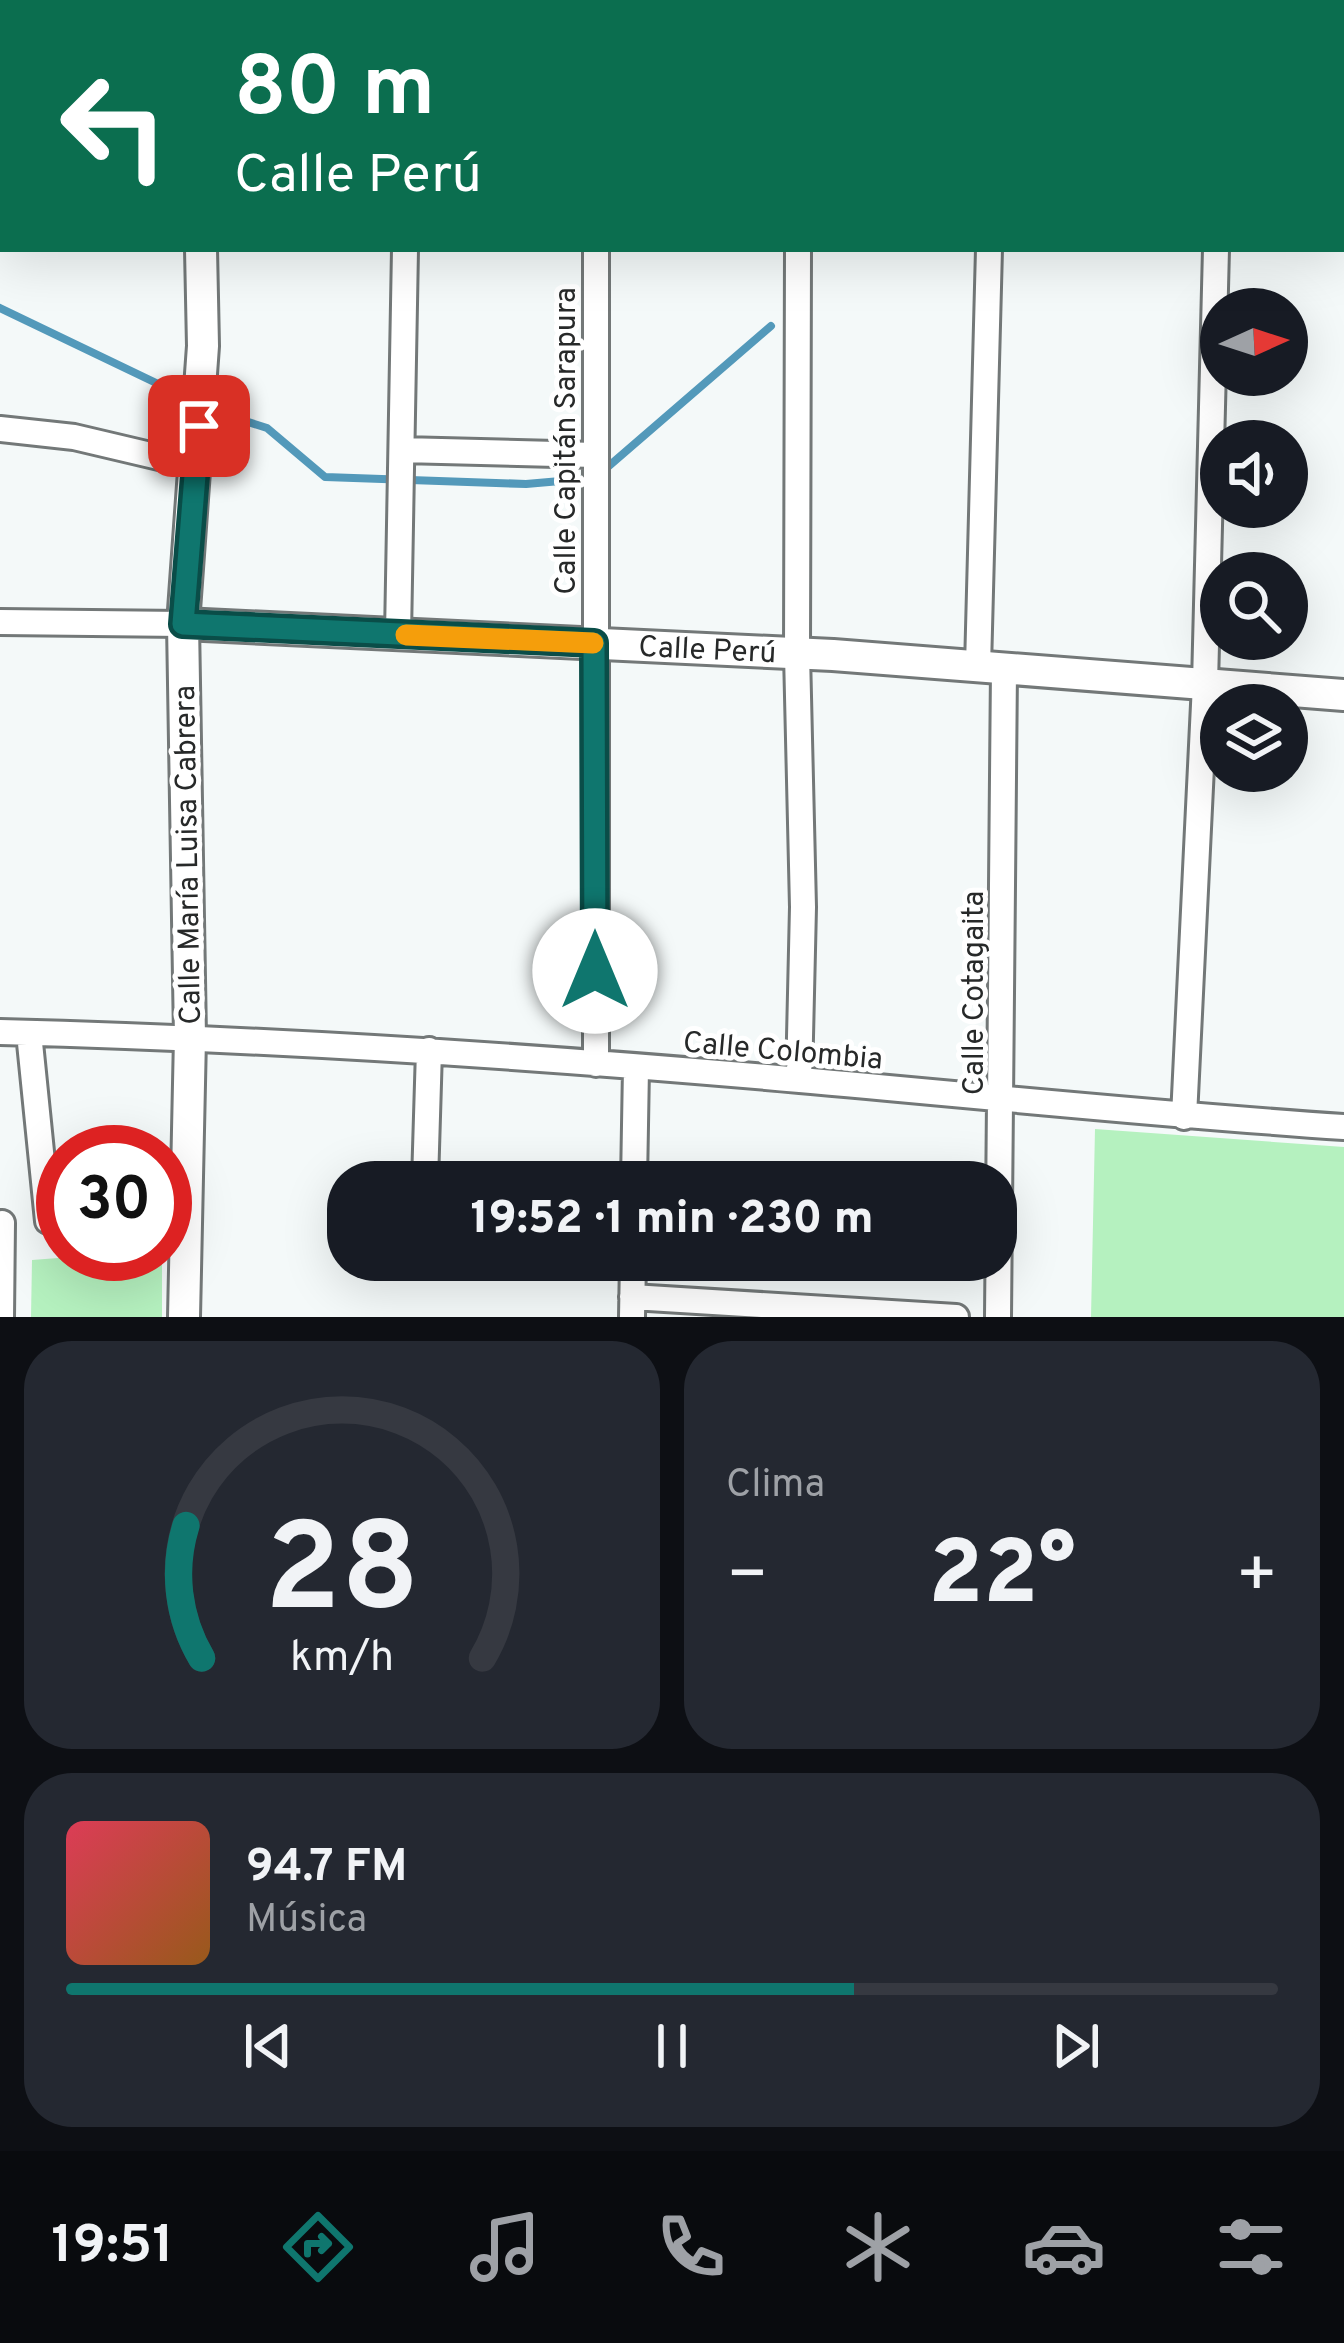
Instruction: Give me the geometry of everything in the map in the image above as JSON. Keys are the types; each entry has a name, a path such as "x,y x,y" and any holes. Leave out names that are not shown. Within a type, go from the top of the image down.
{"street":[{"name":"Calle María Luisa Cabrera","path":"183,1125 190,1037 183,624 203,346 201,252"},
{"path":"398,635 405,252"},
{"name":"Calle Capitán Sarapura","path":"596,252 596,1064"},
{"path":"798,252 797,654 803,907 799,1080"},
{"name":"Calle Cotagaita","path":"989,252 991,668 1003,1102 998,1317"},
{"path":"1204,684 1216,252"},
{"path":"0,429 74,437 196,466"},
{"path":"401,450 595,455"},
{"name":"Calle Perú","path":"0,622 183,624 594,643 1204,684"},
{"name":"Calle Perú","path":"1308,692 1344,695"},
{"path":"1184,1117 1200,771"},
{"name":"Calle Colombia","path":"0,1032 429,1050 1003,1102 1344,1127"},
{"path":"29,1033 42,1125"},
{"path":"426,1161 429,1050"},
{"path":"634,1161 636,1068"},
{"path":"1,1317 1,1222 36,1221"},
{"name":"Calle María Luisa Cabrera","path":"181,1281 184,1317"},
{"path":"632,1307 956,1317"}],"green space":[{"path":"1095,1129 1344,1147 1344,1317 1091,1317"},
{"path":"32,1260 36,1260 36,1281 162,1281 162,1317 31,1317"}],"waterway":[{"path":"0,308 177,393"},
{"path":"223,414 267,428 325,477 526,484 595,478 771,326"}],"slow traffic":[{"path":"406,635 593,643"}],"route":[{"path":"199,426 183,624 594,643 595,971"}]}
